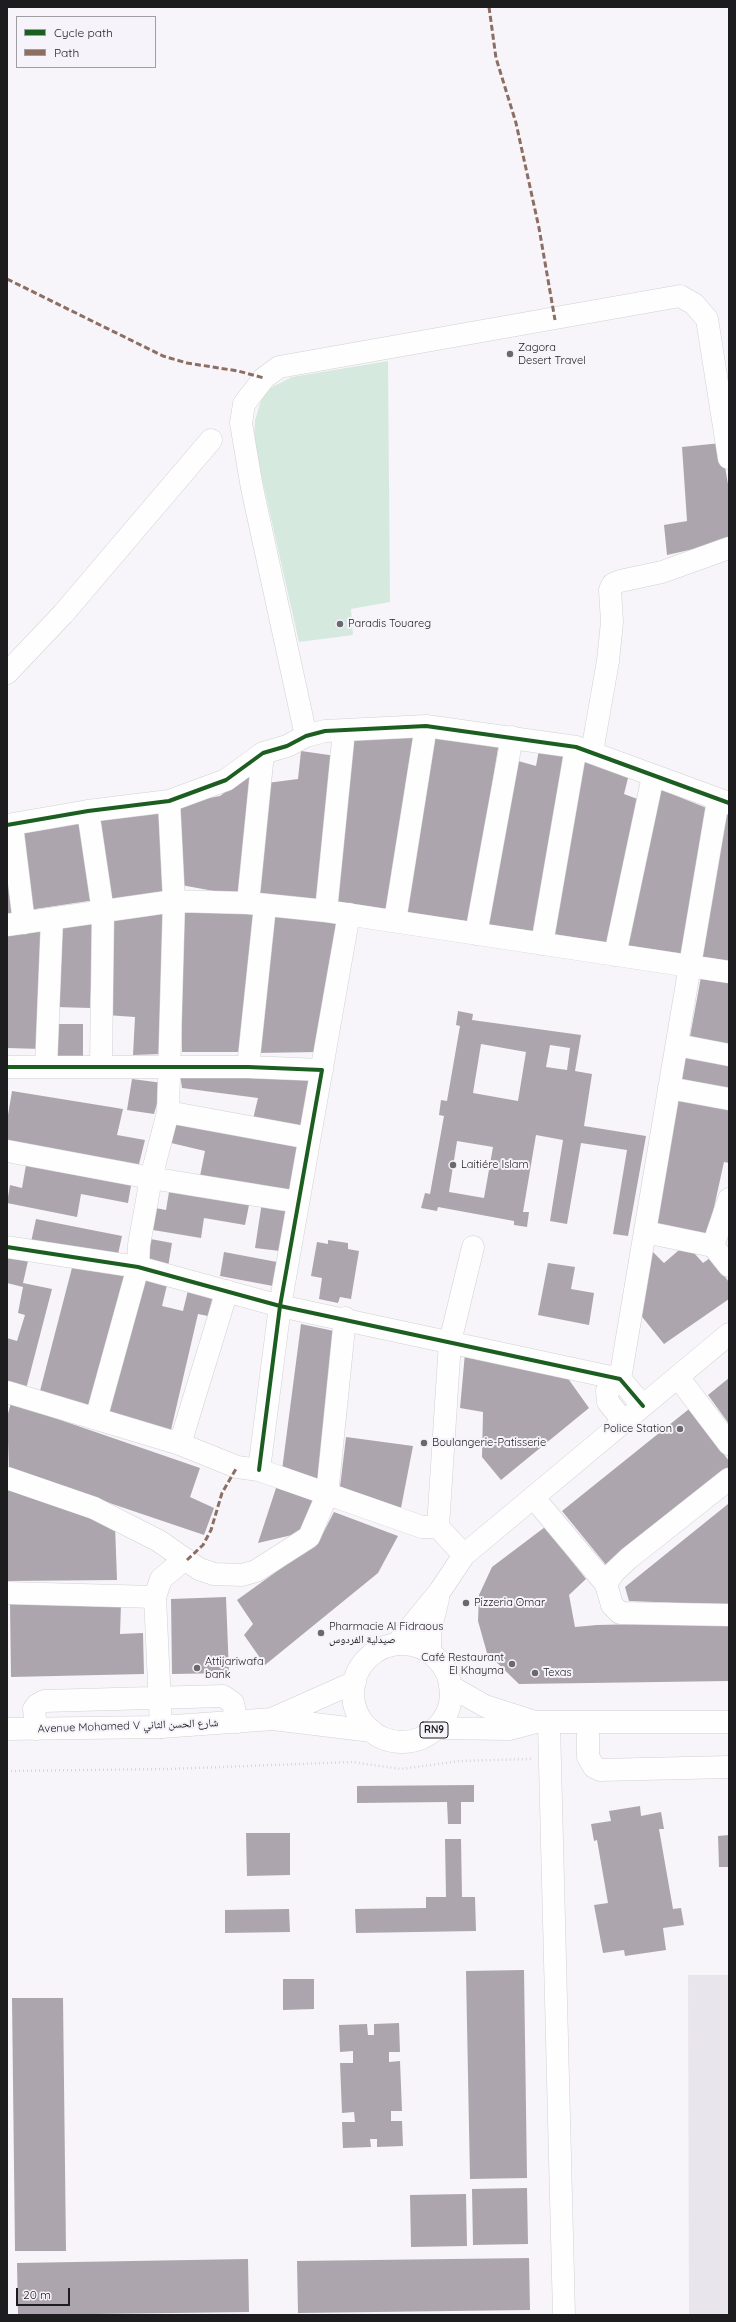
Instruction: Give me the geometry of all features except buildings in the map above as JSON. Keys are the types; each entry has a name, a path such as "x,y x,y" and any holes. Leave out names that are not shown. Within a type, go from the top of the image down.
{"street":[{"path":"306,736 252,488 241,423 244,404 264,378 279,367 680,296 694,304 707,319 729,458"},
{"path":"7,673 63,614 211,440"},
{"path":"542,944 584,750 608,661 612,622 610,590 613,584 620,581 662,572 729,548"},
{"path":"395,922 426,726"},
{"path":"624,1422 608,1402 608,1392 620,1379 690,966 723,802 584,750 512,737 426,726 378,727 344,732 325,731 306,736 287,746 262,753 226,780 169,801 88,811 9,825 15,924 174,901 256,904 349,914 395,922 690,966 729,972"},
{"path":"326,911 344,732"},
{"path":"476,934 512,737"},
{"path":"248,1067 262,753"},
{"path":"615,955 653,776"},
{"path":"96,1419 138,1267 139,1245 151,1178 168,1112 171,1067 174,901 169,801"},
{"path":"88,811 103,912 101,1067"},
{"path":"259,1470 280,1306 349,914"},
{"path":"46,1067 52,919"},
{"path":"677,1045 729,1056"},
{"path":"7,1067 248,1067 322,1070"},
{"path":"669,1088 729,1099"},
{"path":"168,1112 309,1138"},
{"path":"7,1151 151,1178 298,1202"},
{"path":"713,1246 729,1199"},
{"path":"645,1232 713,1246 729,1266"},
{"path":"7,1247 138,1267 280,1306 345,1318 620,1379 643,1406"},
{"path":"464,1555 438,1527 450,1342 473,1247"},
{"path":"180,1444 227,1292"},
{"path":"7,1478 94,1508 159,1541 199,1568 214,1574 242,1575 256,1572 309,1537 327,1495 345,1318"},
{"path":"397,1644 440,1591 464,1555 729,1334"},
{"path":"678,1377 729,1444"},
{"path":"7,1392 180,1444 237,1467 259,1470 422,1527 438,1527"},
{"path":"606,1584 613,1573 629,1558 729,1479"},
{"path":"534,1498 606,1584 612,1605 620,1613 729,1615"},
{"path":"160,1727 161,1699 155,1596 161,1579 179,1564 187,1560"},
{"path":"430,1653 430,1631 440,1591"},
{"path":"7,1592 155,1596"},
{"name":"Avenue Mohamed V شارع الحسن الثاني","path":"397,1644 420,1647 430,1653 440,1662 447,1673 450,1686 450,1701 445,1716 436,1728 425,1736 412,1741 398,1742 384,1738 372,1731 362,1721 356,1709 353,1695 354,1682 360,1668 370,1656 382,1648 397,1644"},
{"name":"Avenue Mohamed V شارع الحسن الثاني","path":"273,1718 354,1682"},
{"name":"RN9","path":"450,1686 485,1706 542,1723"},
{"path":"36,1729 34,1710 37,1705 44,1701 227,1697 235,1708 238,1722"},
{"name":"Avenue Mohamed V شارع الحسن الثاني","path":"7,1729 160,1727 238,1722 273,1718 372,1731"},
{"name":"RN9","path":"436,1728 510,1729 542,1723 729,1722"},
{"path":"542,1723 549,1759 564,2315"},
{"path":"588,1723 588,1757 594,1767 600,1770 729,1767"}],"path":[{"path":"7,1772 169,1769 352,1762 401,1769 465,1760 549,1759"}],"shaded area":[{"path":"688,1975 729,1975 729,2315 689,2315"}],"green space":[{"path":"388,361 390,602 351,609 353,635 299,642 254,443 255,420 264,391 292,377"}],"marked path":[{"path":"489,7 496,58 516,123 539,228 555,320"},
{"path":"7,279 163,356 187,363 238,371 264,378"},
{"path":"187,1560 203,1545 211,1530 222,1493 237,1467"}],"cycle path":[{"path":"7,825 88,811 169,801 226,780 263,753 287,746 306,736 325,731 426,726 576,747 729,803"},
{"path":"7,1067 248,1067 322,1070 280,1306 259,1470"},
{"path":"7,1247 138,1267 280,1306 620,1379 643,1406"}],"place":[{"name":"Zagora Desert Travel","path":"510,354"},
{"name":"Paradis Touareg","path":"340,624"},
{"name":"Laitiére Islam","path":"453,1165"},
{"name":"Police Station","path":"680,1429"},
{"name":"Boulangerie-Patisserie","path":"424,1443"},
{"name":"Pizzeria Omar","path":"466,1603"},
{"name":"Pharmacie Al Fidraous صيدلية الفردوس","path":"321,1633"},
{"name":"Café Restaurant El Khayma","path":"512,1664"},
{"name":"Attijariwafa bank","path":"197,1668"},
{"name":"Texas","path":"535,1673"}]}
